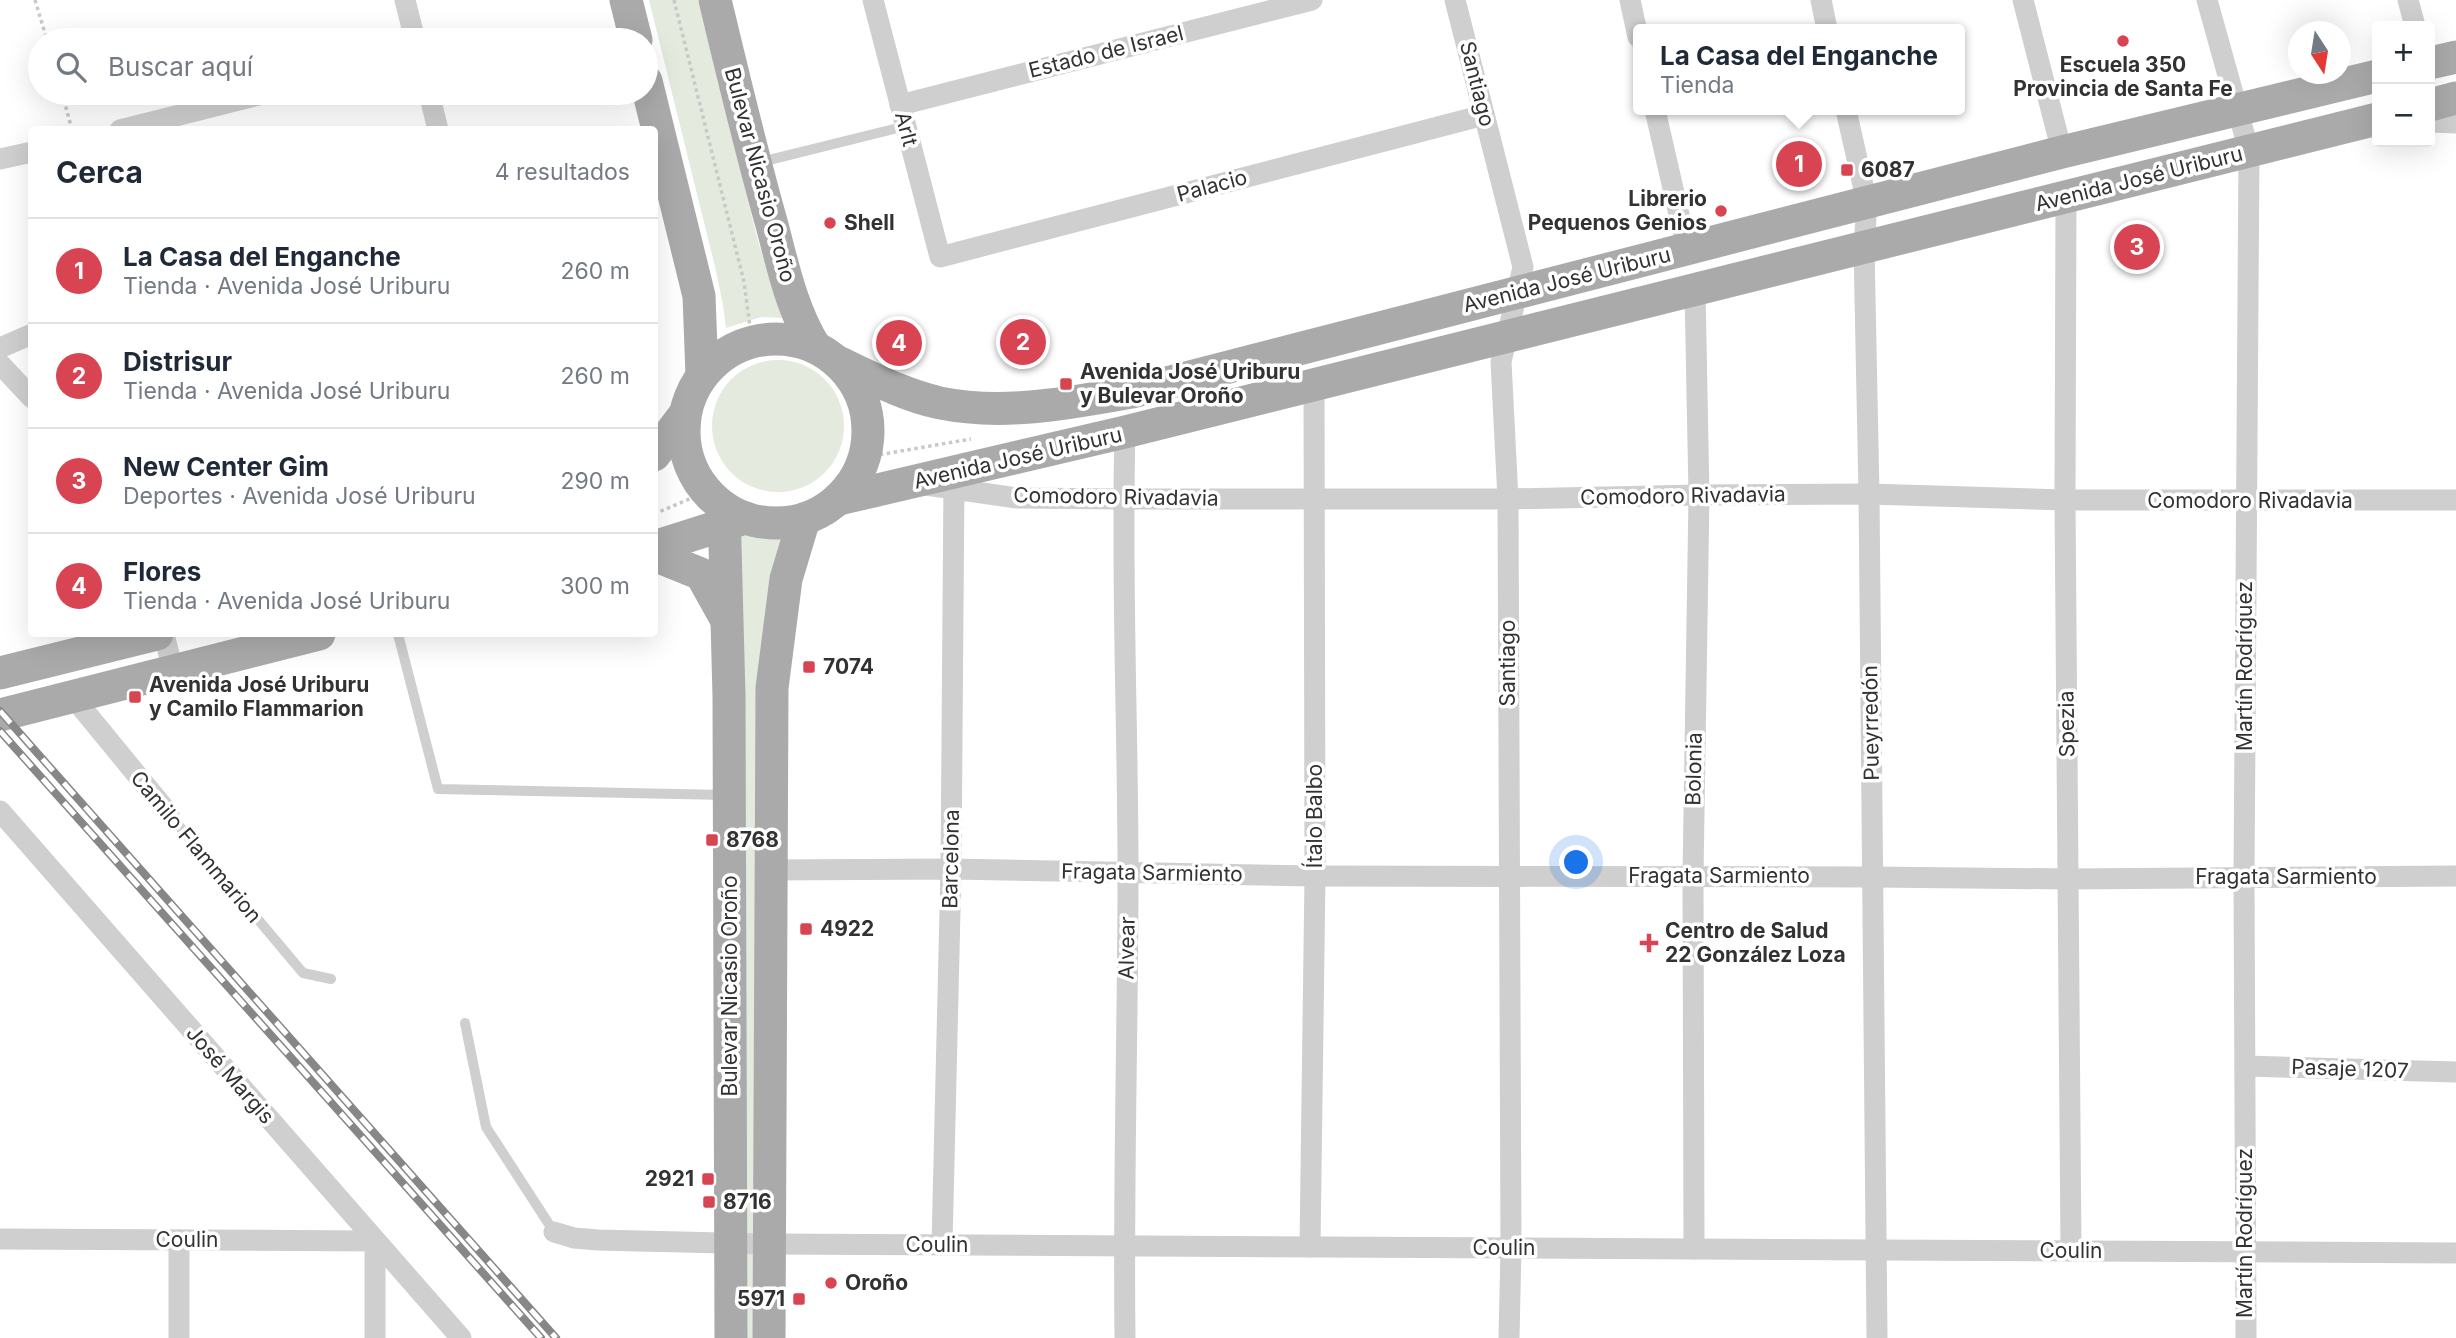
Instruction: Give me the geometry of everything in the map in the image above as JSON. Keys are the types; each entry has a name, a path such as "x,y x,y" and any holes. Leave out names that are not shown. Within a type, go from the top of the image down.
{"main road":[{"path":"626,0 633,28"},
{"name":"Bulevar Nicasio Oroño","path":"715,0 790,292 802,326 827,355"},
{"path":"2435,62 2456,57"},
{"name":"Avenida José Uriburu","path":"827,355 902,391 941,403 994,409 1038,407 1132,392 2062,152 2372,77"},
{"path":"2435,104 2456,98"},
{"path":"650,105 653,126"},
{"name":"Avenida José Uriburu","path":"839,499 911,483 954,481 1125,432 2372,120"},
{"path":"658,157 663,188 699,296 702,375"},
{"path":"784,339 827,355 860,390 869,423 866,457 839,499 823,511 786,523 768,523 725,511 687,456 685,414 691,394 702,375 724,354 752,342 784,339"},
{"path":"658,450 685,414"},
{"path":"658,545 725,511"},
{"name":"Bulevar Nicasio Oroño","path":"725,511 728,621 731,1338"},
{"name":"Bulevar Nicasio Oroño","path":"769,1338 772,688 786,579 804,519"},
{"path":"658,557 701,574 728,621"},
{"path":"4,666 143,637"},
{"path":"0,715 307,637"}],"street":[{"path":"405,0 412,28"},
{"name":"Arlt","path":"873,0 940,257"},
{"name":"Estado de Israel","path":"900,105 1312,0"},
{"name":"Santiago","path":"1455,0 1523,267 1501,362 1508,499 1511,1248 1509,1338"},
{"path":"1630,0 1635,24"},
{"path":"1821,0 1826,24"},
{"path":"2023,0 2062,152"},
{"name":"Martín Rodríguez","path":"2207,0 2249,151 2244,877 2246,1338"},
{"path":"2408,0 2414,21"},
{"path":"136,126 219,105"},
{"path":"432,105 437,126"},
{"name":"Palacio","path":"940,257 1484,115"},
{"path":"1656,115 1687,249"},
{"name":"Pueyrredón","path":"1847,115 1867,203 1864,247 1877,1338"},
{"path":"2435,122 2456,123"},
{"path":"0,159 28,153"},
{"name":"Spezia","path":"2066,197 2065,500 2071,1251"},
{"name":"Bolonia","path":"1694,1249 1692,876 1699,495 1695,290"},
{"path":"0,348 28,336"},
{"path":"0,364 28,394"},
{"name":"Ítalo Balbo","path":"1310,1247 1315,876 1314,385"},
{"name":"Alvear","path":"1125,432 1128,872 1125,1338"},
{"name":"Comodoro Rivadavia","path":"954,481 1017,498 1508,499 1869,494 2247,502 2456,500"},
{"name":"Barcelona","path":"942,1245 951,869 954,481"},
{"path":"165,637 173,671"},
{"name":"Camilo Flammarion","path":"73,697 169,814"},
{"name":"José Margis","path":"0,811 461,1338"},
{"name":"Fragata Sarmiento","path":"771,870 951,869 1315,876 2069,879 2456,876"},
{"name":"Pasaje 1207","path":"2245,1066 2456,1072"},
{"name":"Coulin","path":"554,1231 574,1238 730,1244 2456,1253"},
{"name":"Coulin","path":"0,1239 375,1241"},
{"path":"179,1240 179,1338"},
{"path":"375,1241 375,1338"}],"lane":[{"path":"755,164 906,126"},
{"path":"399,637 438,789 729,795"},
{"name":"Camilo Flammarion","path":"169,814 303,973 331,979"},
{"path":"464,1023 486,1128 554,1231"}],"path":[{"path":"35,0 43,28"},
{"path":"674,0 744,282 752,342"},
{"path":"65,105 71,126"},
{"path":"658,514 725,511"}],"shaded area":[{"path":"649,0 698,0 758,241 782,318 761,317 726,328 716,271"},
{"path":"778,360 803,365 825,379 839,401 844,426 839,451 825,473 803,487 778,492 753,487 731,473 717,451 712,426 717,401 731,379 753,365"},
{"path":"745,518 768,523 786,523 769,1338 731,1338 725,525"}],"railway":[{"path":"0,711 556,1338"},
{"path":"0,731 541,1338"}],"place":[{"name":"Escuela 350 Provincia de Santa Fe","path":"2123,41"},
{"name":"La Casa del Enganche","path":"1799,164"},
{"name":"6087","path":"1847,170"},
{"name":"Librerio Pequenos Genios","path":"1721,211"},
{"name":"Shell","path":"830,223"},
{"name":"New Center Gim","path":"2137,247"},
{"name":"Distrisur","path":"1023,342"},
{"name":"Flores","path":"899,343"},
{"name":"Avenida José Uriburu y Bulevar Oroño","path":"1066,384"},
{"name":"7074","path":"809,667"},
{"name":"Avenida José Uriburu y Camilo Flammarion","path":"135,697"},
{"name":"8768","path":"712,840"},
{"name":"4922","path":"806,929"},
{"name":"Centro de Salud 22 González Loza","path":"1649,943"},
{"name":"2921","path":"708,1179"},
{"name":"8716","path":"709,1202"},
{"name":"Oroño","path":"831,1283"},
{"name":"5971","path":"799,1299"}]}
